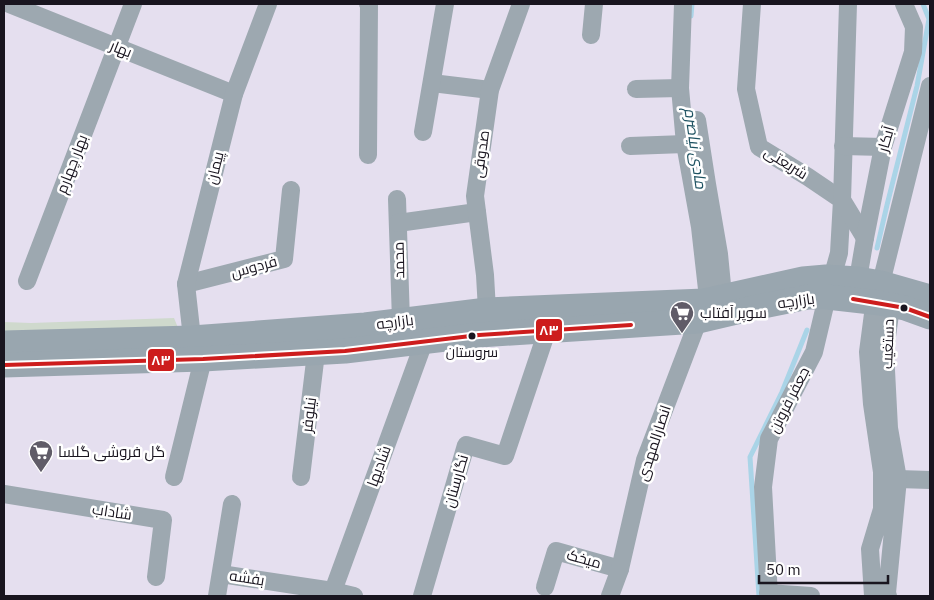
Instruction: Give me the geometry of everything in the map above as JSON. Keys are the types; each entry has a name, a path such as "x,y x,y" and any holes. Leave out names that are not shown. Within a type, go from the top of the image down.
{"main road":[{"name":"بازارچه","path":"4,365 204,359 309,345 343,327 487,310 704,301 803,280 830,287 873,288 930,297"},
{"name":"بازارچه","path":"4,344 192,338 309,345 345,351 479,334 698,321 808,297 830,287 873,288 905,308 930,317"},
{"path":"343,327 334,339 337,347 345,351"}],"street":[{"name":"بهار","path":"9,4 234,94"},
{"name":"بهار چهارم","path":"27,281 133,4"},
{"name":"پیمان","path":"192,338 186,284 234,94 268,4"},
{"path":"368,4 368,156"},
{"path":"423,132 445,4"},
{"name":"صدوقی","path":"487,310 485,275 475,196 490,90 521,4"},
{"path":"591,35 594,4"},
{"path":"683,4 680,88 685,144 700,227 708,298 716,299 723,295 719,254 697,120"},
{"name":"شریعتی","path":"752,4 746,89 759,146 842,200"},
{"path":"830,287 839,253 848,4"},
{"name":"آبکار","path":"873,288 865,238 883,147 913,52 914,26 904,4"},
{"path":"432,83 490,90"},
{"name":"آبکار","path":"873,288 930,86"},
{"path":"636,89 680,88"},
{"path":"630,146 685,144"},
{"path":"843,146 883,147"},
{"name":"فردوس","path":"186,284 284,259 291,190"},
{"name":"محمد","path":"397,199 401,321"},
{"path":"842,200 865,238"},
{"path":"398,223 477,212"},
{"name":"جعفر فروتن","path":"769,594 762,487 768,440 814,352 830,287"},
{"name":"دستغیب","path":"873,288 890,314 885,350 889,428 898,479 888,596"},
{"name":"دستغیب","path":"873,288 873,314 868,352 872,404 882,472 882,509 870,549 873,596"},
{"name":"انصارالمهدی","path":"610,596 620,570 645,460 698,321"},
{"name":"نگارستان","path":"422,596 466,445 505,456 547,330"},
{"name":"شادیها","path":"333,591 424,342"},
{"name":"نیلوفر","path":"301,477 309,345"},
{"path":"174,477 204,359"},
{"path":"898,479 930,480"},
{"name":"شاداب","path":"4,494 163,520 156,577"},
{"path":"217,596 232,504"},
{"name":"میخک","path":"545,587 556,551 620,570"},
{"name":"بفشه","path":"221,574 300,591 333,591 354,596"},
{"path":"769,594 810,596"}],"shaded area":[{"path":"174,318 181,335 4,342 4,322 31,323"}],"waterway":[{"name":"مادی نیاصرم","path":"691,16 692,4"},
{"path":"877,248 917,86 929,19 923,4"},
{"path":"759,596 750,457 782,392 807,330"}],"transit line":[{"name":"۸۳","path":"853,299 905,308 930,317"},
{"name":"۸۳","path":"4,365 203,359 345,351 479,335 631,325"}],"place":[{"name":"سوپر آفتاب","path":"682,334"},
{"name":"سروستان","path":"472,336"},
{"name":"گل فروشی گلسا","path":"41,473"}]}
